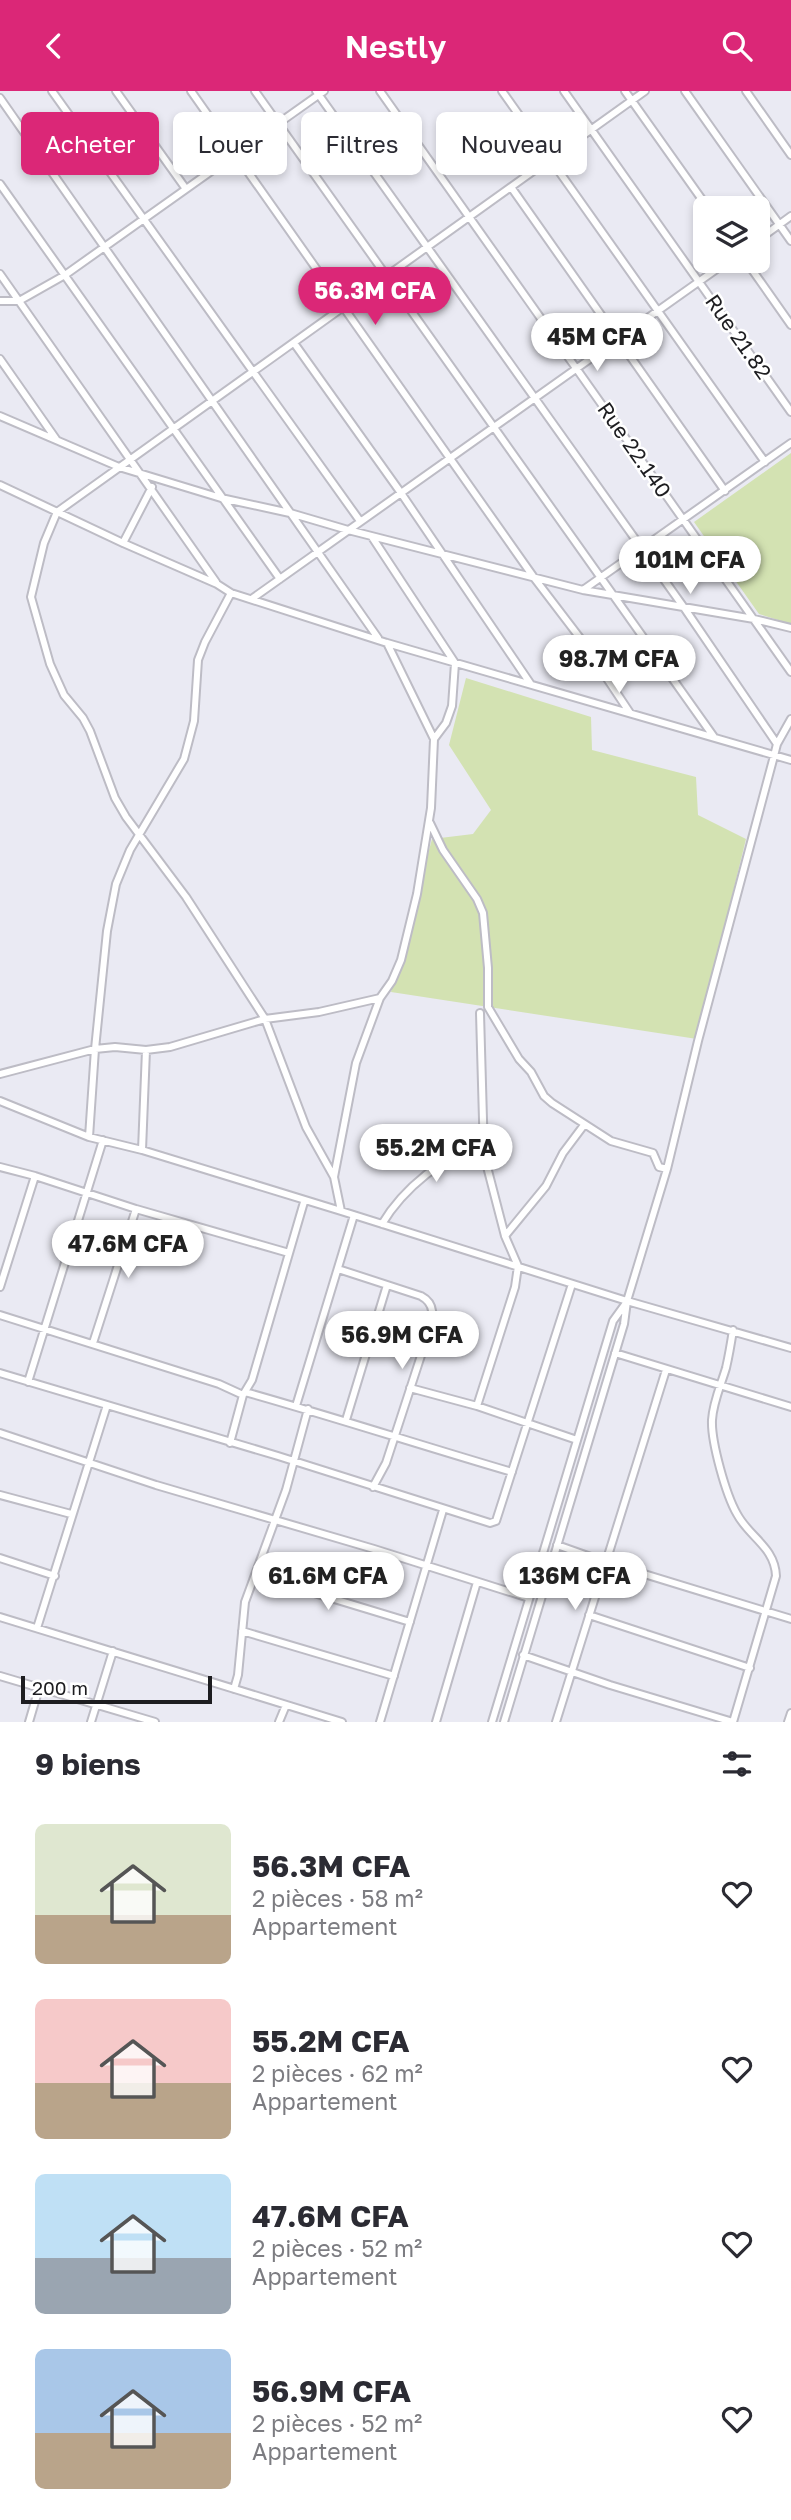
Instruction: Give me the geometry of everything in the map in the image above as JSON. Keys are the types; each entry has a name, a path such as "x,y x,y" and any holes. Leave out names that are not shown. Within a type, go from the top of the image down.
{"street":[{"path":"52,91 360,521"},
{"path":"116,91 186,189"},
{"path":"191,91 206,112"},
{"path":"255,91 270,112"},
{"name":"Rue 22.140","path":"380,91 791,672"},
{"path":"502,91 517,112"},
{"name":"Rue 21.82","path":"564,91 791,412"},
{"path":"625,91 699,196"},
{"path":"587,133 645,91"},
{"path":"685,91 791,241"},
{"path":"746,91 791,155"},
{"path":"287,116 319,92 778,744"},
{"path":"1,94 379,640"},
{"path":"287,136 714,737"},
{"path":"0,301 19,301 65,275 206,175"},
{"path":"250,175 535,579 580,638 630,713"},
{"path":"341,1211 334,1177 306,1127 265,1019 222,949 115,798 83,718 64,695 50,664 31,597 44,543 57,512 527,175"},
{"path":"561,175 765,462"},
{"path":"0,184 280,579"},
{"path":"510,187 619,338 724,491"},
{"path":"770,231 791,216"},
{"path":"253,598 711,273"},
{"path":"754,273 791,325"},
{"path":"0,274 152,487 217,584"},
{"path":"294,343 443,553 530,683"},
{"path":"0,359 57,440"},
{"path":"0,416 119,467 221,498 290,513 583,590 754,619 791,628"},
{"path":"583,590 642,551 791,443"},
{"path":"0,485 217,584 231,593 387,643 791,760"},
{"path":"123,543 152,487"},
{"path":"372,536 455,663 452,706 446,723 434,739"},
{"path":"89,1137 107,931 116,884 139,834 184,759 194,721 198,660 231,593"},
{"path":"334,1177 356,1063 380,998 392,981 401,960 417,894 434,773 434,739 387,643"},
{"path":"504,1722 624,1324 627,1301 667,1169 774,756 791,719"},
{"path":"429,821 443,850 477,899 483,913 488,955 488,1007 491,1016 519,1059 531,1072 544,1096 611,1141 649,1151 657,1158 659,1167 667,1169"},
{"path":"0,1074 95,1049 146,1051 170,1047 265,1019 319,1012 380,998"},
{"path":"477,1406 515,1286 517,1266 505,1236 484,1155 480,1013"},
{"path":"142,1150 146,1051"},
{"path":"0,1101 89,1137 142,1150 627,1301 791,1348"},
{"path":"505,1236 546,1186 563,1153 584,1125"},
{"path":"382,1224 399,1199 418,1181 482,1138"},
{"path":"28,1382 103,1140"},
{"path":"0,1167 289,1253"},
{"path":"0,1287 35,1176"},
{"path":"230,1443 244,1393 252,1380 304,1202"},
{"path":"93,1343 136,1209"},
{"path":"296,1406 354,1216"},
{"path":"338,1269 421,1296 432,1304 432,1322 381,1475 373,1487"},
{"path":"0,1373 295,1461 490,1524 494,1523 512,1472 572,1284"},
{"path":"346,1420 387,1285"},
{"path":"492,1722 613,1321 627,1301"},
{"path":"0,1315 244,1393 346,1420 394,1438 512,1472"},
{"path":"523,1655 610,1685 733,1722 767,1611 776,1569 767,1549 738,1516 722,1475 713,1430 712,1418 733,1330"},
{"path":"615,1353 791,1407"},
{"path":"556,1722 666,1370"},
{"path":"410,1388 477,1406 577,1440"},
{"path":"37,1628 55,1576 71,1514 91,1464 107,1405"},
{"path":"234,1689 245,1602 295,1461 308,1409"},
{"path":"0,1433 91,1464 529,1598"},
{"path":"0,1495 71,1514"},
{"path":"380,1722 443,1510"},
{"path":"557,1545 791,1619"},
{"path":"0,1558 55,1576"},
{"path":"255,1575 410,1622"},
{"path":"436,1722 477,1582"},
{"path":"589,1615 750,1668"},
{"path":"0,1617 342,1722"},
{"path":"242,1631 394,1676"},
{"path":"91,1722 113,1651"},
{"path":"0,1676 153,1722"},
{"path":"29,1722 39,1688"},
{"path":"279,1722 286,1705"},
{"path":"788,1722 791,1713"}],"green space":[{"path":"791,453 791,624 759,614 694,522"},
{"path":"466,678 591,717 592,750 696,777 698,815 746,839 697,1039 391,992 432,839 473,834 491,810 449,745"}]}
